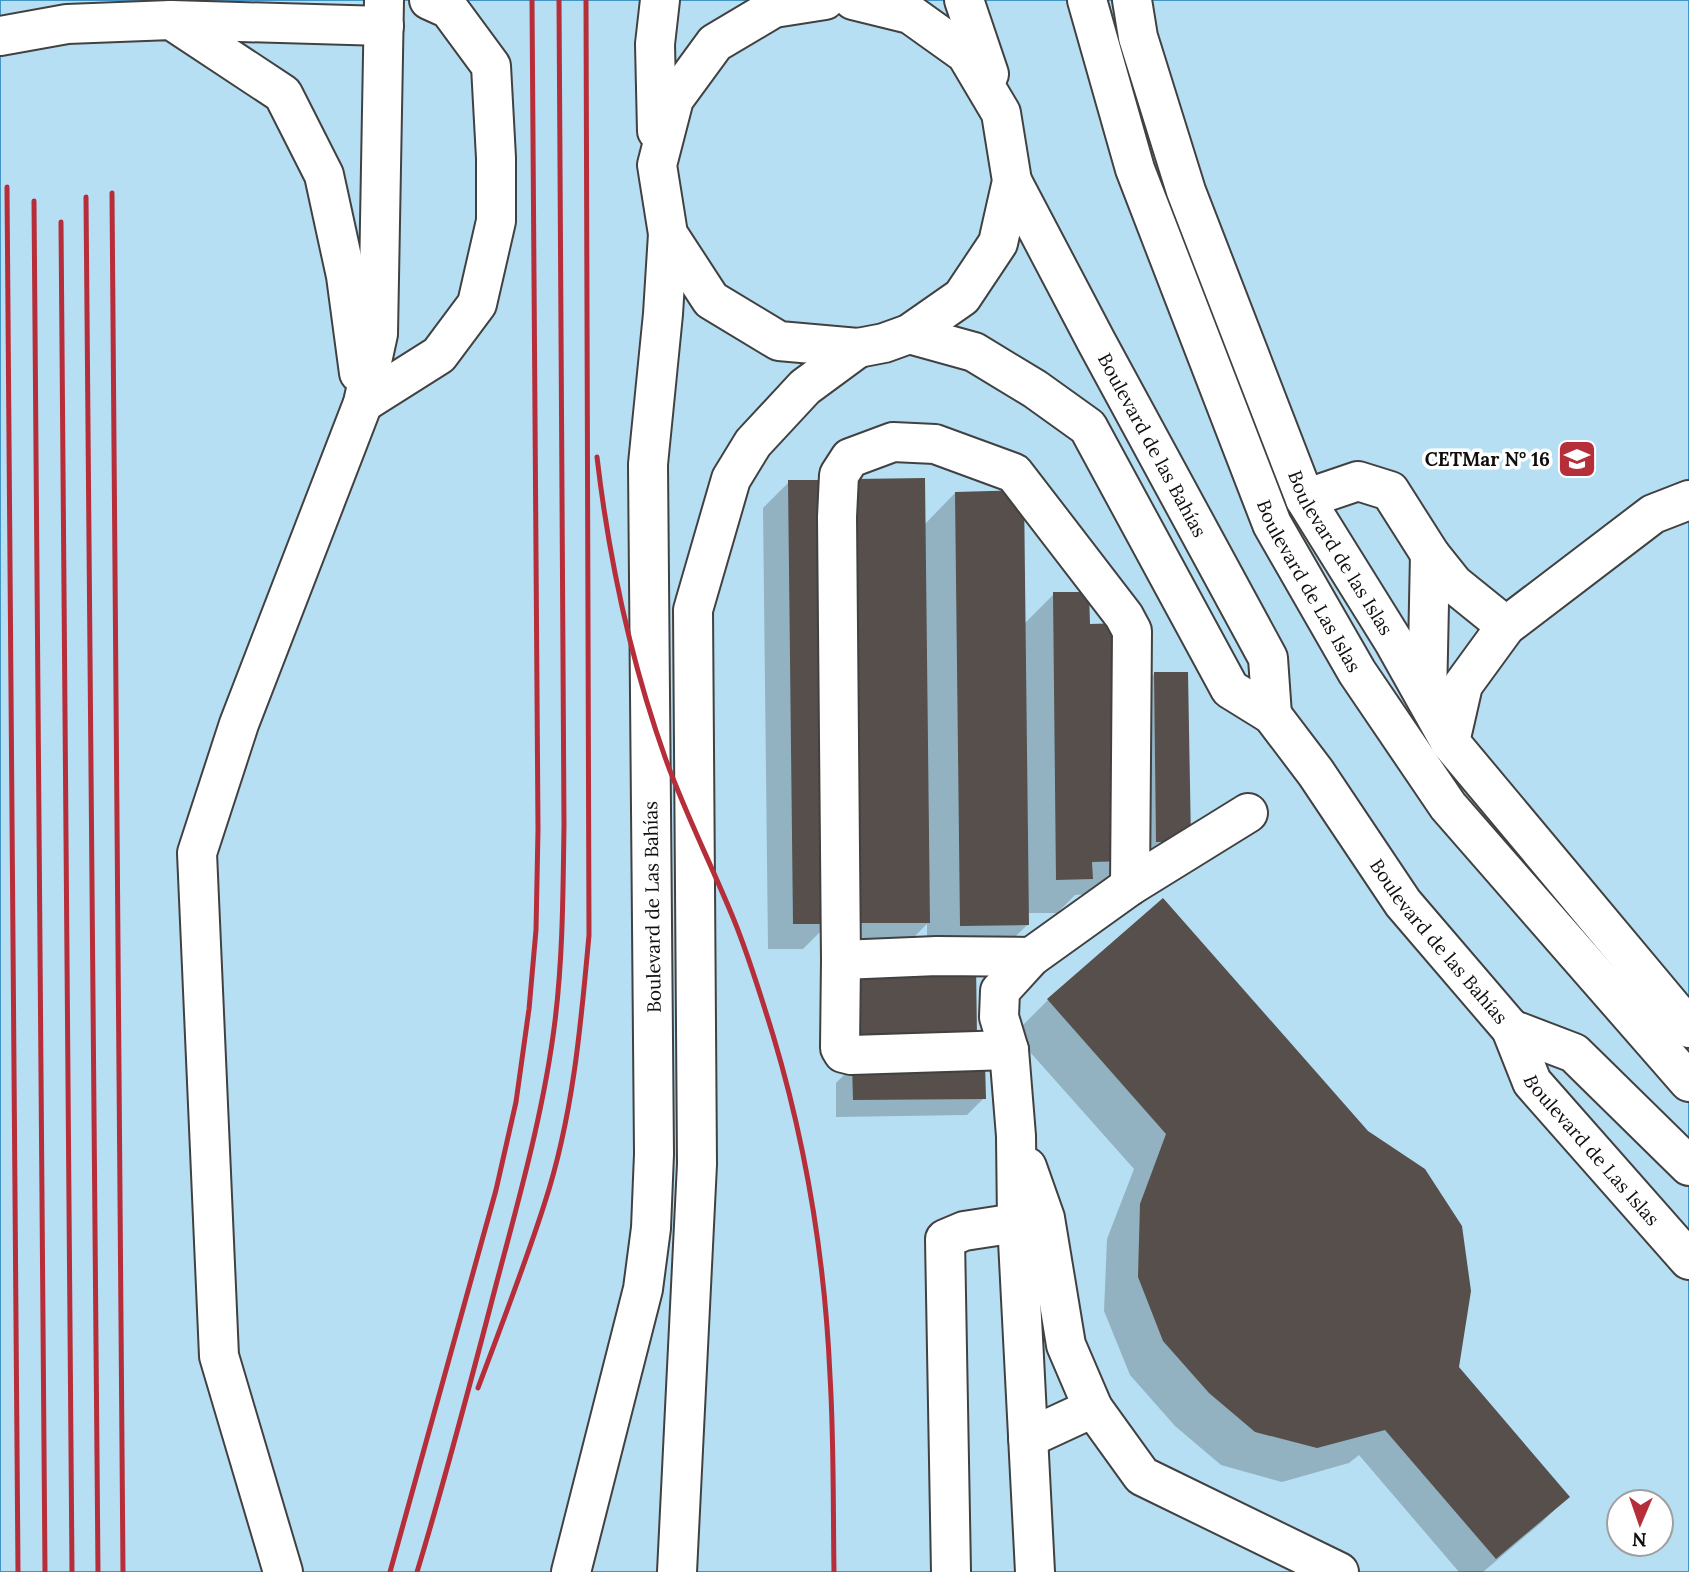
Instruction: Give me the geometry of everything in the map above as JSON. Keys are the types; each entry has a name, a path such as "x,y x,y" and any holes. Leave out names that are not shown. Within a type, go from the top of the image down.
{"street":[{"path":"363,403 439,355 477,304 496,221 491,66 449,9 429,0"},
{"path":"660,0 655,44 657,165 668,234 711,300 779,341 858,348 909,334 962,297 998,243 1012,181 1002,113 964,0"},
{"path":"657,165 674,99 715,43 774,8 825,0"},
{"path":"853,0 910,14 966,54 1002,113"},
{"name":"Boulevard de Las Islas","path":"1087,0 1135,169 1272,524 1357,672 1448,806 1689,1082"},
{"name":"Boulevard de las Islas","path":"1132,0 1138,37 1185,191 1305,499 1394,642 1451,742 1689,1028"},
{"path":"0,36 67,24 384,13 378,334 363,403 239,724 197,853 219,1356 283,1572"},
{"path":"171,20 283,94 324,175 346,276 363,403"},
{"name":"Boulevard de las Bahías","path":"1012,181 1268,658 1272,715"},
{"name":"Boulevard de Las Bahías","path":"571,1572 643,1289 651,1228 654,1154 648,464 668,234"},
{"name":"Boulevard de las Bahías","path":"909,334 974,352 1035,389 1088,426 1230,689 1272,715 1316,773 1403,903 1511,1029"},
{"path":"678,1570 697,1164 694,610 731,479 753,443 805,387 858,348"},
{"path":"1009,1050 851,1055 843,1053 840,1048 839,475 850,458 892,442 935,444 1014,473 1124,616 1132,631 1130,886"},
{"path":"1305,499 1358,481 1390,491 1430,554 1454,584 1506,626"},
{"path":"1451,742 1463,685 1506,626 1653,514 1689,500"},
{"path":"1427,700 1430,554"},
{"path":"1248,813 1130,886 1031,957 1000,991 999,1017 1009,1050 1016,1136 1031,1220 1066,1345 1093,1408 1142,1476 1339,1572"},
{"path":"841,960 937,956 1031,957"},
{"name":"Boulevard de Las Islas","path":"1511,1029 1532,1082 1689,1260"},
{"name":"Boulevard de Las Bahías","path":"1511,1029 1574,1053 1689,1166"},
{"path":"1031,1220 1028,1438 1035,1572"},
{"path":"951,1572 945,1238 964,1231 1031,1220"},
{"path":"1028,1438 1093,1408"}],"water":[{"path":"0,0 1689,0 1689,1572 0,1572"}],"building":[{"path":"925,478 930,923 860,923 855,479"},
{"path":"788,480 825,480 831,924 793,924"},
{"path":"1024,490 1029,925 960,926 955,492"},
{"path":"1053,592 1089,592 1090,624 1123,623 1126,861 1092,862 1093,879 1056,880"},
{"path":"1154,672 1188,672 1191,842 1156,842"},
{"path":"1163,898 1368,1131 1425,1169 1462,1226 1471,1291 1459,1367 1570,1497 1496,1559 1385,1430 1317,1448 1255,1432 1209,1393 1163,1341 1138,1277 1140,1204 1166,1134 1047,999"},
{"path":"976,963 977,1037 861,1039 860,964"},
{"path":"985,1062 986,1099 853,1100 852,1064"}],"railway":[{"path":"390,1572 496,1190 516,1102 529,1009 536,930 538,830 532,0"},
{"path":"417,1572 458,1429 530,1154 550,1055 558,997 564,825 559,0"},
{"path":"478,1388 545,1202 563,1137 583,1002 589,935 586,0"},
{"path":"7,187 18,1572"},
{"path":"112,193 123,1572"},
{"path":"86,197 98,1572"},
{"path":"34,201 45,1572"},
{"path":"61,222 72,1572"},
{"path":"597,457 615,572 642,686 674,780 750,962 785,1077 804,1161 824,1290 832,1425 834,1572"}],"place":[{"name":"CETMar N° 16","path":"1577,459"}]}
